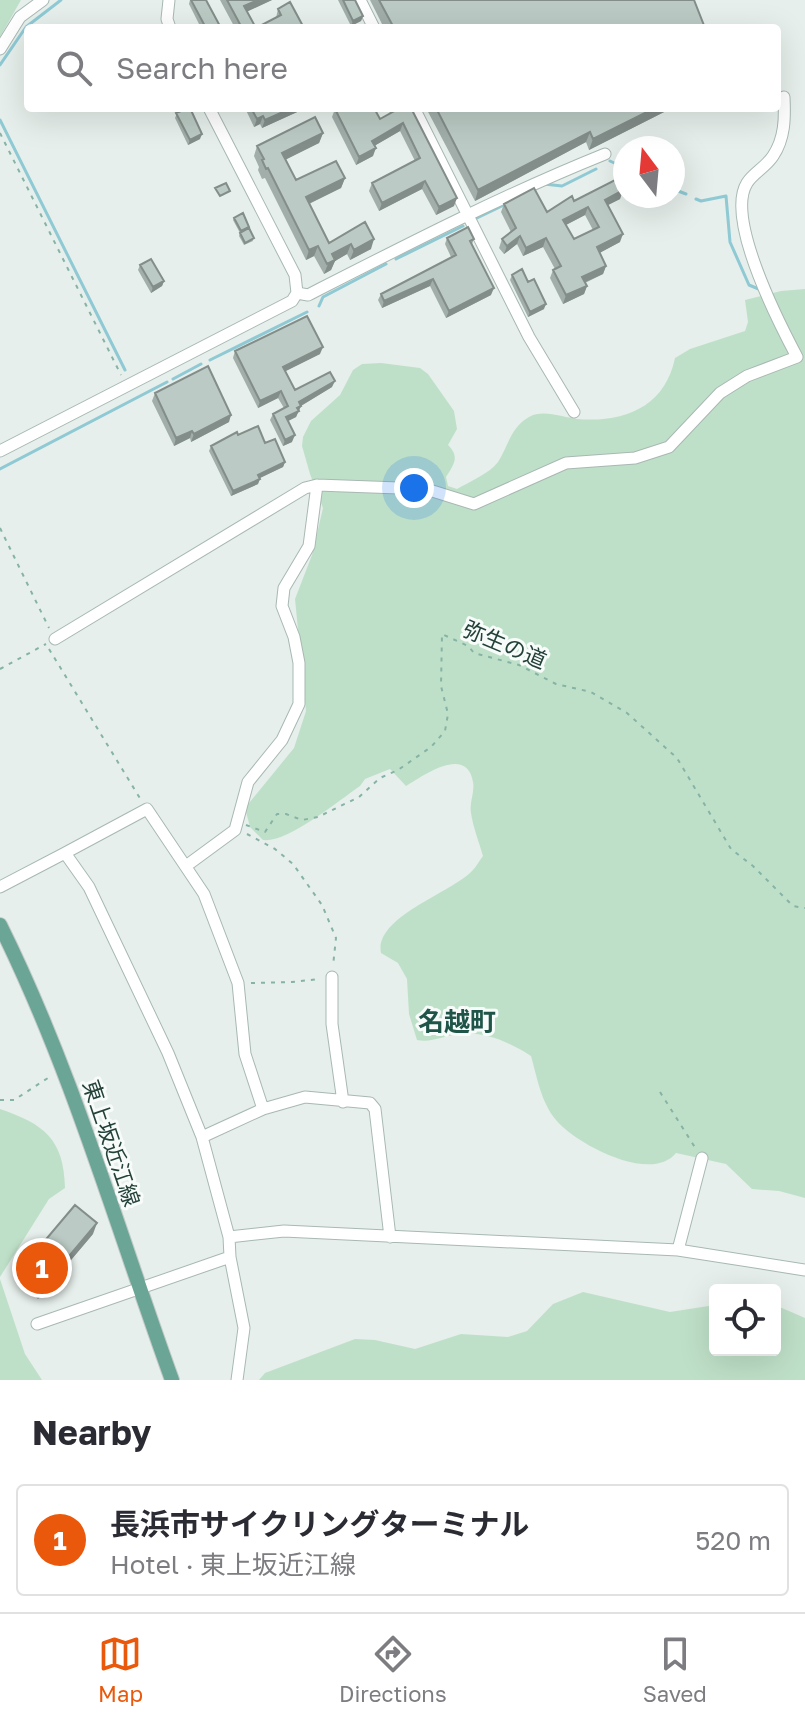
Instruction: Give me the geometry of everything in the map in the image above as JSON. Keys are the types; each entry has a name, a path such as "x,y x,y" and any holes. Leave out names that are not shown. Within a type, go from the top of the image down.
{"main road":[{"name":"東上坂近江線","path":"0,925 31,987 63,1070 171,1380"}],"street":[{"path":"0,49 20,17 43,0"},
{"path":"169,0 169,24"},
{"path":"360,0 372,24"},
{"path":"50,642 305,488 317,485 426,489 474,504 566,463 635,458 669,447 720,393 747,376 797,357 746,239 742,202 746,184 773,157 786,125 784,97"},
{"path":"0,451 284,308 297,293 295,275 211,112"},
{"path":"416,112 529,337 574,412"},
{"path":"297,293 308,295 466,214 605,154"},
{"path":"186,866 235,830 248,782 282,740 299,704 299,663 294,637 282,606 284,588 309,546 317,485"},
{"path":"0,887 147,809 204,894 238,983 245,1054 263,1109"},
{"path":"65,853 89,887 168,1053 202,1137 229,1237 244,1328 237,1380"},
{"path":"332,977 332,1024 343,1102"},
{"path":"202,1137 263,1109 305,1097 370,1103 375,1109 390,1237"},
{"path":"678,1250 702,1158"},
{"path":"229,1237 284,1231 678,1250 805,1270"},
{"path":"37,1324 230,1257"}],"path":[{"path":"0,133 127,387"},
{"path":"0,528 50,642 147,809"},
{"name":"弥生の道","path":"237,824 265,832 277,814 302,820 318,817 359,797 380,778 398,770 431,747 445,731 448,714 441,686 442,634 468,646 474,653 519,665 556,684 591,692 627,713 677,758 731,849 793,906 805,908"},
{"path":"0,669 50,642"},
{"path":"237,824 293,864 322,905 336,938 332,977 292,982 238,983"},
{"path":"0,1100 14,1100 63,1070"},
{"path":"660,1092 702,1158"}],"green space":[{"path":"0,0 21,0 0,37"},
{"path":"805,289 805,1198 779,1191 752,1189 726,1164 676,1153 664,1161 650,1164 632,1163 614,1157 580,1140 556,1120 543,1097 531,1056 523,1051 479,1034 417,1040 409,1014 407,979 398,963 381,953 382,940 401,917 462,879 483,856 471,813 473,782 469,771 462,765 443,766 406,786 390,769 365,779 360,786 313,820 273,839 263,840 250,827 245,808 294,748 306,711 295,599 312,555 323,508 302,446 303,437 311,421 340,395 353,370 362,364 381,363 420,368 428,374 454,411 457,429 448,445 454,453 454,461 446,477 448,486 457,489 494,466 513,432 529,417 546,414 594,420 640,408 662,389 675,358 690,349 745,331 748,322 745,300"},
{"path":"0,1109 29,1121 49,1136 61,1157 65,1188 49,1199 0,1277"},
{"path":"0,1279 25,1354 42,1380 0,1380"},
{"path":"583,1292 670,1312 709,1306 709,1356 781,1356 781,1308 805,1318 805,1380 259,1380 265,1373 355,1339 415,1349 461,1334 508,1337 527,1331 553,1304"}],"building":[{"path":"191,0 206,0 219,24 204,24"},
{"path":"227,0 258,0 244,6 254,24 240,24"},
{"path":"343,0 355,0 363,16 353,21"},
{"path":"379,0 694,0 703,24 392,24"},
{"path":"290,2 302,24 264,24 281,15 278,9"},
{"path":"192,112 202,134 190,140 176,113"},
{"path":"253,112 283,112 265,120 263,116 257,119"},
{"path":"336,112 376,112 380,119 392,112 413,112 457,198 439,207 425,181 382,203 372,183 420,158 403,123 372,141 376,148 359,157"},
{"path":"438,112 647,112 593,139 590,132 478,190"},
{"path":"315,117 323,133 282,153 296,180 336,161 345,178 306,197 329,243 365,222 374,239 354,250 351,244 332,254 335,260 327,264 318,246 309,250 257,146"},
{"path":"613,181 613,196 605,200 623,234 597,247 606,266 582,277 587,286 566,295 553,270 561,266 546,238 526,248 520,236 507,246 502,239 516,228 504,204 534,188 547,212 572,196 574,201","holes":["588,207 599,227 574,239 563,220"]},
{"path":"226,183 230,191 220,196 215,188"},
{"path":"243,213 249,227 241,231 234,218"},
{"path":"468,227 474,239 470,241 494,288 449,311 433,279 384,301 381,294 456,255 447,238"},
{"path":"249,228 254,238 245,243 240,233"},
{"path":"151,259 164,281 153,287 140,265"},
{"path":"522,269 528,282 534,279 546,304 530,312 512,275"},
{"path":"307,316 323,347 283,367 295,390 330,372 335,381 299,402 299,411 286,417 295,435 285,440 273,414 288,406 281,391 260,401 235,351"},
{"path":"208,366 231,415 194,434 192,431 176,438 155,393"},
{"path":"258,426 265,443 275,439 285,462 258,475 260,479 233,491 211,446 237,432 238,435"},
{"path":"75,1205 97,1223 42,1288 20,1270"}],"waterway":[{"path":"30,24 61,0"},
{"path":"0,65 24,30"},
{"path":"0,120 125,370"},
{"path":"544,184 562,186 596,169"},
{"path":"696,199 701,201 726,196 730,242 749,285 761,290"},
{"path":"477,218 504,205"},
{"path":"396,259 463,226"},
{"path":"319,306 323,297 386,264"},
{"path":"210,360 307,312"},
{"path":"173,379 201,364"},
{"path":"0,469 167,382"}],"place":[{"name":"長浜市サイクリングターミナル","path":"42,1268"}],"district":[{"name":"名越町","path":"457,1021"}]}
